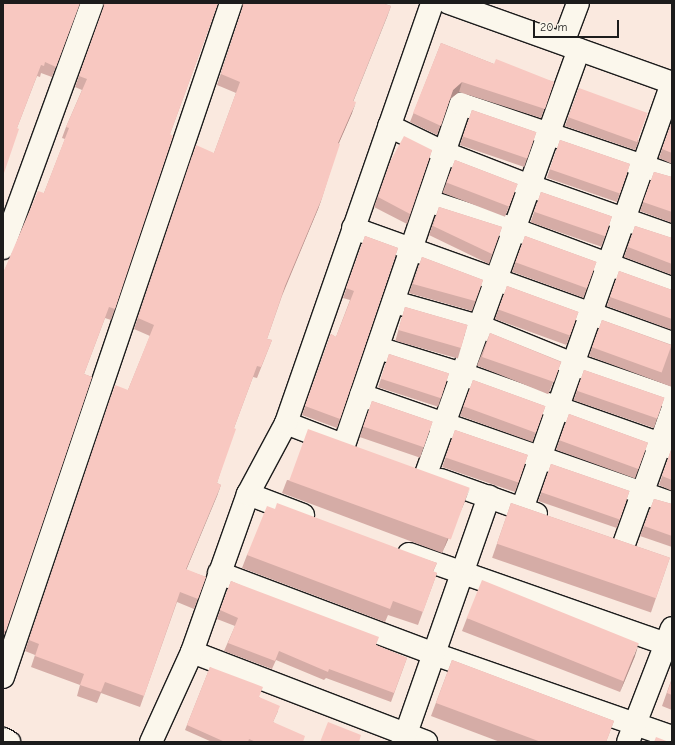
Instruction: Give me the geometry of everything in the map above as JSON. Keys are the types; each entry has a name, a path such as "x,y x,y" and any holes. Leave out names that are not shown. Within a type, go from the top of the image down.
{"street":[{"path":"3,248 92,3"},
{"path":"3,677 231,3"},
{"path":"152,742 192,652 248,494 286,423 432,3"},
{"path":"449,3 486,9 571,47 672,83 522,509"},
{"path":"426,474 549,133 571,47 578,3"},
{"path":"344,445 461,104 672,176"},
{"path":"389,126 445,153 530,186 672,236"},
{"path":"428,201 514,230 608,266 672,288"},
{"path":"353,228 497,279 590,316 672,343"},
{"path":"394,302 479,326 573,364 672,398"},
{"path":"378,348 462,374 666,446"},
{"path":"362,395 445,422 540,458 672,504"},
{"path":"624,544 643,493 666,446 672,411"},
{"path":"286,423 367,453"},
{"path":"404,466 558,522"},
{"path":"248,494 322,522"},
{"path":"405,739 489,497"},
{"path":"602,536 645,551"},
{"path":"388,546 462,574 670,639 631,733"},
{"path":"219,573 434,654 631,733 672,737"},
{"path":"192,652 405,739 426,742"},
{"path":"3,739 9,742"}],"building":[{"path":"3,3 80,3 56,67 45,62 44,66 41,65 17,128 19,129 3,176"},
{"path":"105,3 218,3 170,134 173,136 115,309 109,307 84,374 92,377 6,631 3,630 3,273 38,191 44,193 69,128 66,127 87,79 79,76"},
{"path":"244,3 382,3 391,6 353,101 356,102 338,143 340,144 322,198 285,286 267,339 272,340 261,367 257,366 234,428 236,429 217,483 221,485 186,569 206,577 198,599 180,592 144,696 105,682 101,692 80,685 84,674 35,656 39,644 29,640 115,385 128,390 154,325 138,318 196,145 214,153 240,82 221,74"},
{"path":"441,43 494,64 496,59 554,82 545,109 462,82 453,90 441,126 413,113"},
{"path":"579,88 648,113 637,142 568,117"},
{"path":"472,110 536,132 527,159 463,136"},
{"path":"672,124 672,153 662,149"},
{"path":"404,136 432,150 410,214 378,197 391,160"},
{"path":"560,140 630,164 620,193 550,169"},
{"path":"455,160 518,184 509,206 446,182"},
{"path":"654,172 672,177 672,212 643,202"},
{"path":"541,192 612,216 605,236 534,212"},
{"path":"439,207 502,227 492,254 433,226"},
{"path":"635,226 672,238 672,264 628,247"},
{"path":"365,236 398,248 340,419 305,406 331,334 336,337 354,291 346,288"},
{"path":"525,236 596,262 587,288 515,262"},
{"path":"422,257 483,280 475,301 413,284"},
{"path":"619,271 672,290 672,319 610,297"},
{"path":"507,286 578,312 570,335 498,309"},
{"path":"405,307 467,325 461,348 398,330"},
{"path":"602,320 672,345 662,373 592,347"},
{"path":"490,333 561,362 554,382 482,357"},
{"path":"389,354 449,373 441,398 381,379"},
{"path":"584,370 664,398 657,418 577,391"},
{"path":"473,380 545,406 536,433 463,406"},
{"path":"372,401 433,422 424,447 363,427"},
{"path":"569,414 648,443 638,469 559,440"},
{"path":"308,429 470,488 451,540 289,481"},
{"path":"455,430 528,455 518,482 446,457"},
{"path":"672,450 672,480 662,476"},
{"path":"551,464 629,491 620,519 541,492"},
{"path":"654,499 672,504 672,536 644,526"},
{"path":"277,503 437,563 433,571 437,573 423,612 393,601 390,609 247,555 267,506 275,509"},
{"path":"511,503 670,558 656,598 497,544"},
{"path":"482,580 639,643 623,681 467,618"},
{"path":"231,581 379,637 376,645 407,658 394,693 329,669 328,672 279,651 275,661 228,643 238,618 220,610"},
{"path":"452,660 614,721 606,742 541,742 436,703"},
{"path":"210,667 263,687 259,697 280,706 273,722 305,736 303,742 256,742 249,739 248,742 225,742 187,725"},
{"path":"672,679 672,695 667,693"},
{"path":"328,722 361,735 359,742 320,742"},
{"path":"656,737 669,742 654,742"}]}
